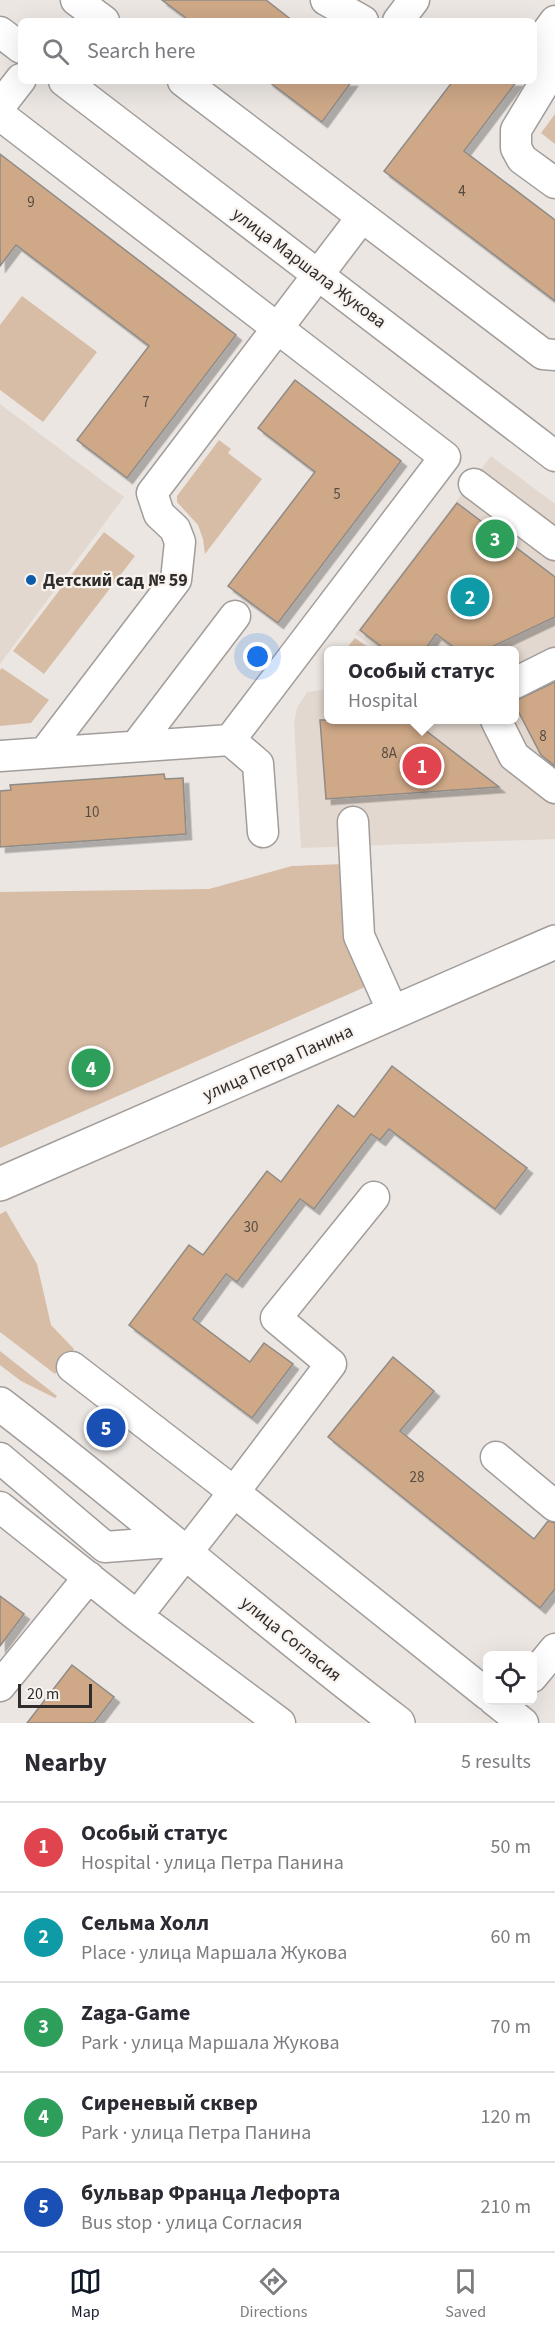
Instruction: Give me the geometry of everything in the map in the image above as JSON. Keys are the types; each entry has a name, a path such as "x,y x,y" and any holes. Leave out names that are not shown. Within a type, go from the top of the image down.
{"main road":[{"name":"улица Петра Панина","path":"0,1184 555,942"},
{"name":"улица Согласия","path":"0,1404 74,1460 178,1548 398,1723"}],"street":[{"path":"326,0 358,18"},
{"path":"400,18 414,0"},
{"path":"74,8 97,18"},
{"path":"555,21 544,36 542,87 516,130 516,148 522,159 555,183"},
{"path":"0,32 18,46"},
{"path":"0,106 18,83"},
{"name":"улица Маршала Жукова","path":"68,84 553,452"},
{"path":"187,84 543,354 555,355"},
{"path":"0,115 445,458 230,740"},
{"path":"44,753 176,580 180,542 175,529 159,514 152,493 362,217"},
{"path":"474,484 555,545"},
{"path":"136,746 235,616"},
{"path":"519,681 555,663"},
{"path":"498,724 514,756 555,788"},
{"path":"0,756 230,740 258,764 263,832"},
{"path":"353,822 359,936 393,1012"},
{"path":"138,1616 178,1548 234,1492 331,1364 276,1318 374,1197"},
{"path":"72,1367 505,1706"},
{"path":"496,1457 555,1506"},
{"path":"0,1458 105,1547 178,1548"},
{"path":"0,1507 138,1616 245,1713 280,1723"},
{"path":"0,1686 89,1577"},
{"path":"537,1671 555,1648"}],"shaded area":[{"path":"555,114 555,144 541,133"},
{"path":"22,296 97,352 43,422 0,390 0,325"},
{"name":"Детский сад № 59","path":"0,404 124,497 0,664"},
{"path":"219,440 231,449 228,453 262,479 205,554 198,525 177,502 177,496"},
{"path":"491,456 555,504 555,839 301,848 294,724 297,708 307,692 324,690 324,724 519,724 519,646 372,646 355,634"},
{"path":"104,532 135,556 44,674 13,651"},
{"path":"355,638 366,646 348,646"},
{"path":"2,668 49,700 31,723 0,726 0,670"},
{"path":"344,864 347,937 365,987 0,1148 0,892 209,889 292,866"},
{"path":"6,1211 37,1264 51,1325 74,1349 55,1374 0,1332 0,1214"},
{"path":"0,1351 57,1396 55,1398 21,1381 0,1365"}],"building":[{"path":"162,0 266,0 289,18 186,18"},
{"path":"272,84 350,84 322,122"},
{"path":"451,84 515,84 464,151 555,220 555,301 384,171"},
{"path":"0,154 236,335 127,478 77,440 149,346 16,245 0,266"},
{"path":"295,380 401,461 278,623 228,586 315,472 258,428"},
{"path":"457,503 555,577 555,617 494,646 452,646 436,634 428,646 381,646 360,630"},
{"path":"555,682 555,766 541,755 519,713 519,699"},
{"path":"320,720 324,720 324,724 417,724 499,787 326,799"},
{"path":"164,774 165,779 183,778 186,834 0,847 0,791 11,790 10,785"},
{"path":"392,1066 527,1168 495,1209 389,1129 380,1140 371,1134 314,1209 300,1199 237,1282 226,1274 193,1319 250,1362 264,1343 293,1364 252,1418 129,1325 189,1245 203,1255 267,1171 281,1182 338,1105 354,1117"},
{"path":"393,1357 434,1391 400,1431 534,1539 548,1521 555,1523 555,1589 540,1608 328,1437"},
{"path":"0,1596 24,1614 0,1646"},
{"path":"72,1665 114,1697 94,1723 27,1723"}],"place":[{"name":"Zaga-Game","path":"495,539"},
{"name":"Детский сад № 59","path":"31,580"},
{"name":"Сельма Холл","path":"470,597"},
{"name":"Особый статус","path":"422,766"},
{"name":"Сиреневый сквер","path":"91,1068"},
{"name":"бульвар Франца Лефорта","path":"106,1428"}]}
